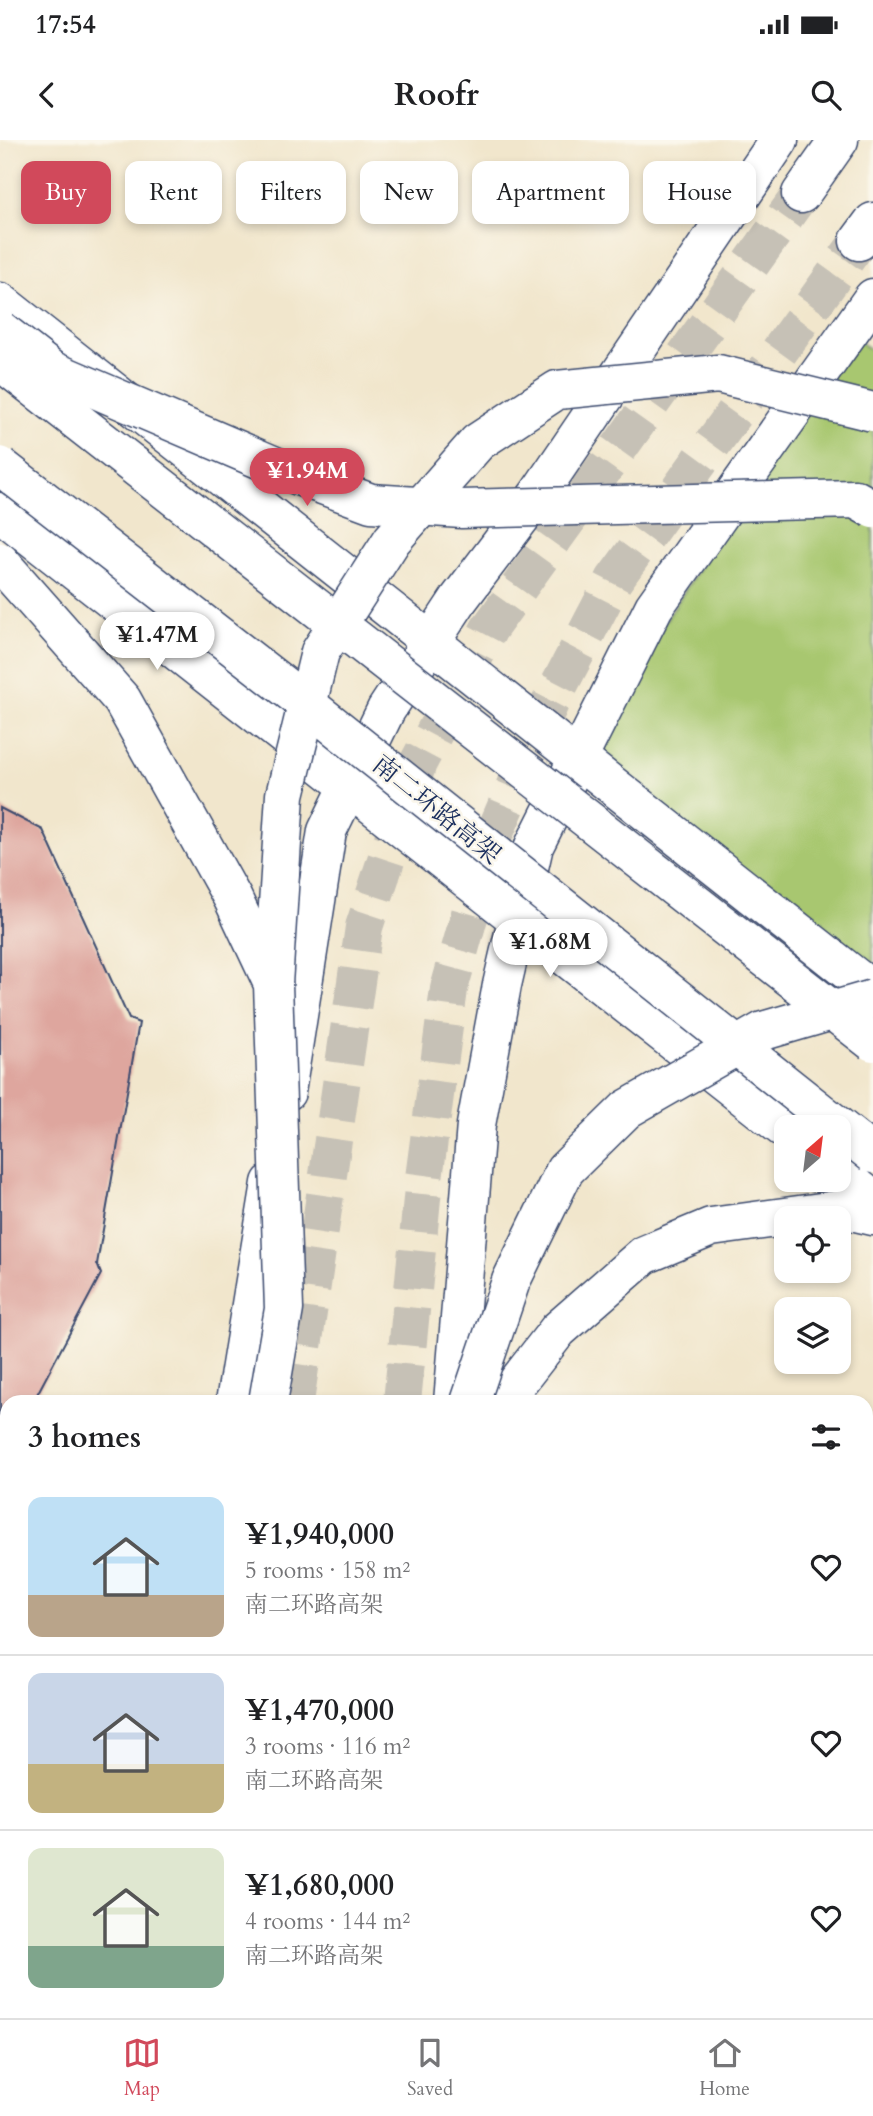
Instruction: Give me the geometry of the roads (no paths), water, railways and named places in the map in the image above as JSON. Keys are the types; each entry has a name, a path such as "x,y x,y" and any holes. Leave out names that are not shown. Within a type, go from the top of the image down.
{"main road":[{"path":"236,1395 327,831 386,710 430,643 537,496 779,140"},
{"path":"800,194 839,140"},
{"path":"454,1395 476,1125 502,985 534,846 654,607 873,298"},
{"path":"0,302 873,991"},
{"path":"0,330 51,370 301,477 372,503 462,509 855,499 873,509"},
{"path":"0,361 873,1042"},
{"path":"269,1395 284,1309 273,984 285,795 320,652 392,540 478,442 557,390 718,374 873,412"},
{"name":"南二环路高架","path":"0,466 294,694 873,1154"},
{"path":"0,512 518,916 774,1120"},
{"path":"0,562 122,700 233,899 273,984"},
{"path":"472,1395 512,1281 565,1170 627,1109 763,1031 873,999"},
{"path":"851,1182 873,1200"},
{"path":"507,1395 558,1330 644,1255 710,1227 843,1209 873,1216"}],"tunnel":[{"path":"296,1395 364,927 418,763 489,629 801,194"},
{"path":"403,1395 424,1178 449,989 488,849 550,703 614,580 859,241"}]}
